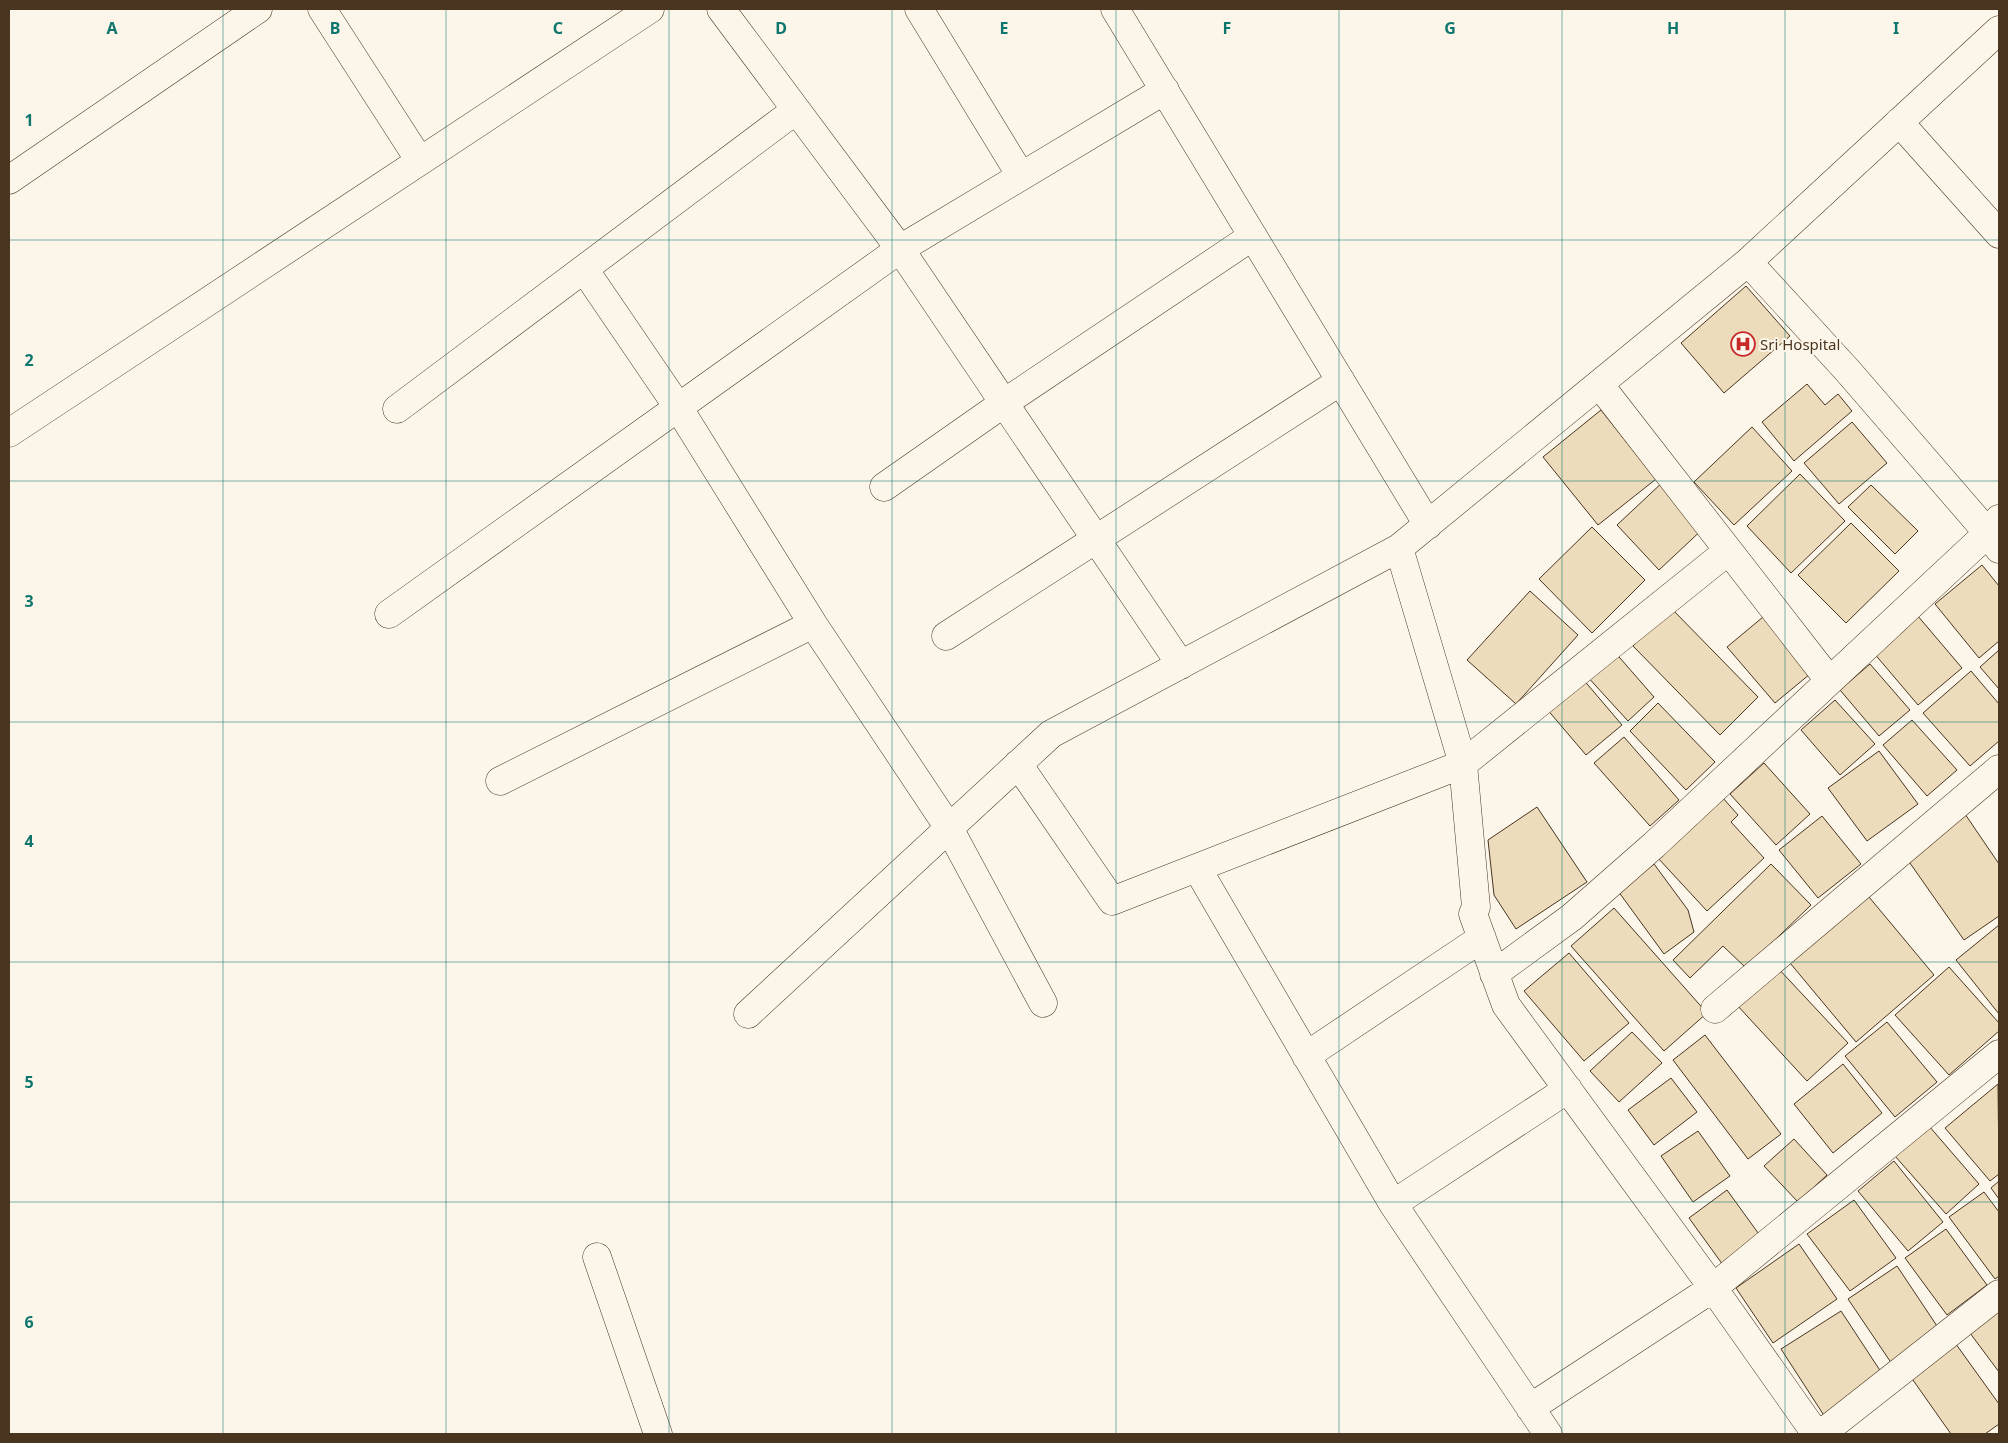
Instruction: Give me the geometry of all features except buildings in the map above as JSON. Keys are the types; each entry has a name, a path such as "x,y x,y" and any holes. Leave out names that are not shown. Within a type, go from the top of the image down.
{"street":[{"path":"9,180 258,9"},
{"path":"322,9 420,161"},
{"path":"9,433 650,9"},
{"path":"721,9 900,249 1181,665"},
{"path":"919,9 1021,176"},
{"path":"1116,9 1428,525"},
{"path":"748,1014 1051,734 1399,548 1748,262 1999,30"},
{"path":"389,614 900,249 1164,90"},
{"path":"397,409 796,110"},
{"path":"1899,122 1999,234"},
{"path":"884,487 1004,403 1253,236"},
{"path":"1494,974 1572,917 1654,846 1829,680 1996,534 1748,262"},
{"path":"584,269 678,407 813,624 949,828 1042,1003"},
{"path":"946,636 1341,381"},
{"path":"1599,384 1829,680"},
{"path":"1399,548 1463,764 1476,907 1473,914 1506,1005 1713,1288 1816,1434"},
{"path":"1018,764 1112,901 1463,764 1728,551"},
{"path":"500,781 813,624"},
{"path":"1715,1009 1999,769"},
{"path":"1196,868 1393,1204 1548,1434"},
{"path":"1306,1056 1482,938"},
{"path":"1530,1408 1713,1288 1999,1054"},
{"path":"1393,1204 1568,1089"},
{"path":"597,1257 658,1434"},
{"path":"1821,1434 1999,1294"}],"place":[{"name":"Sri Hospital","path":"1743,344"}]}
